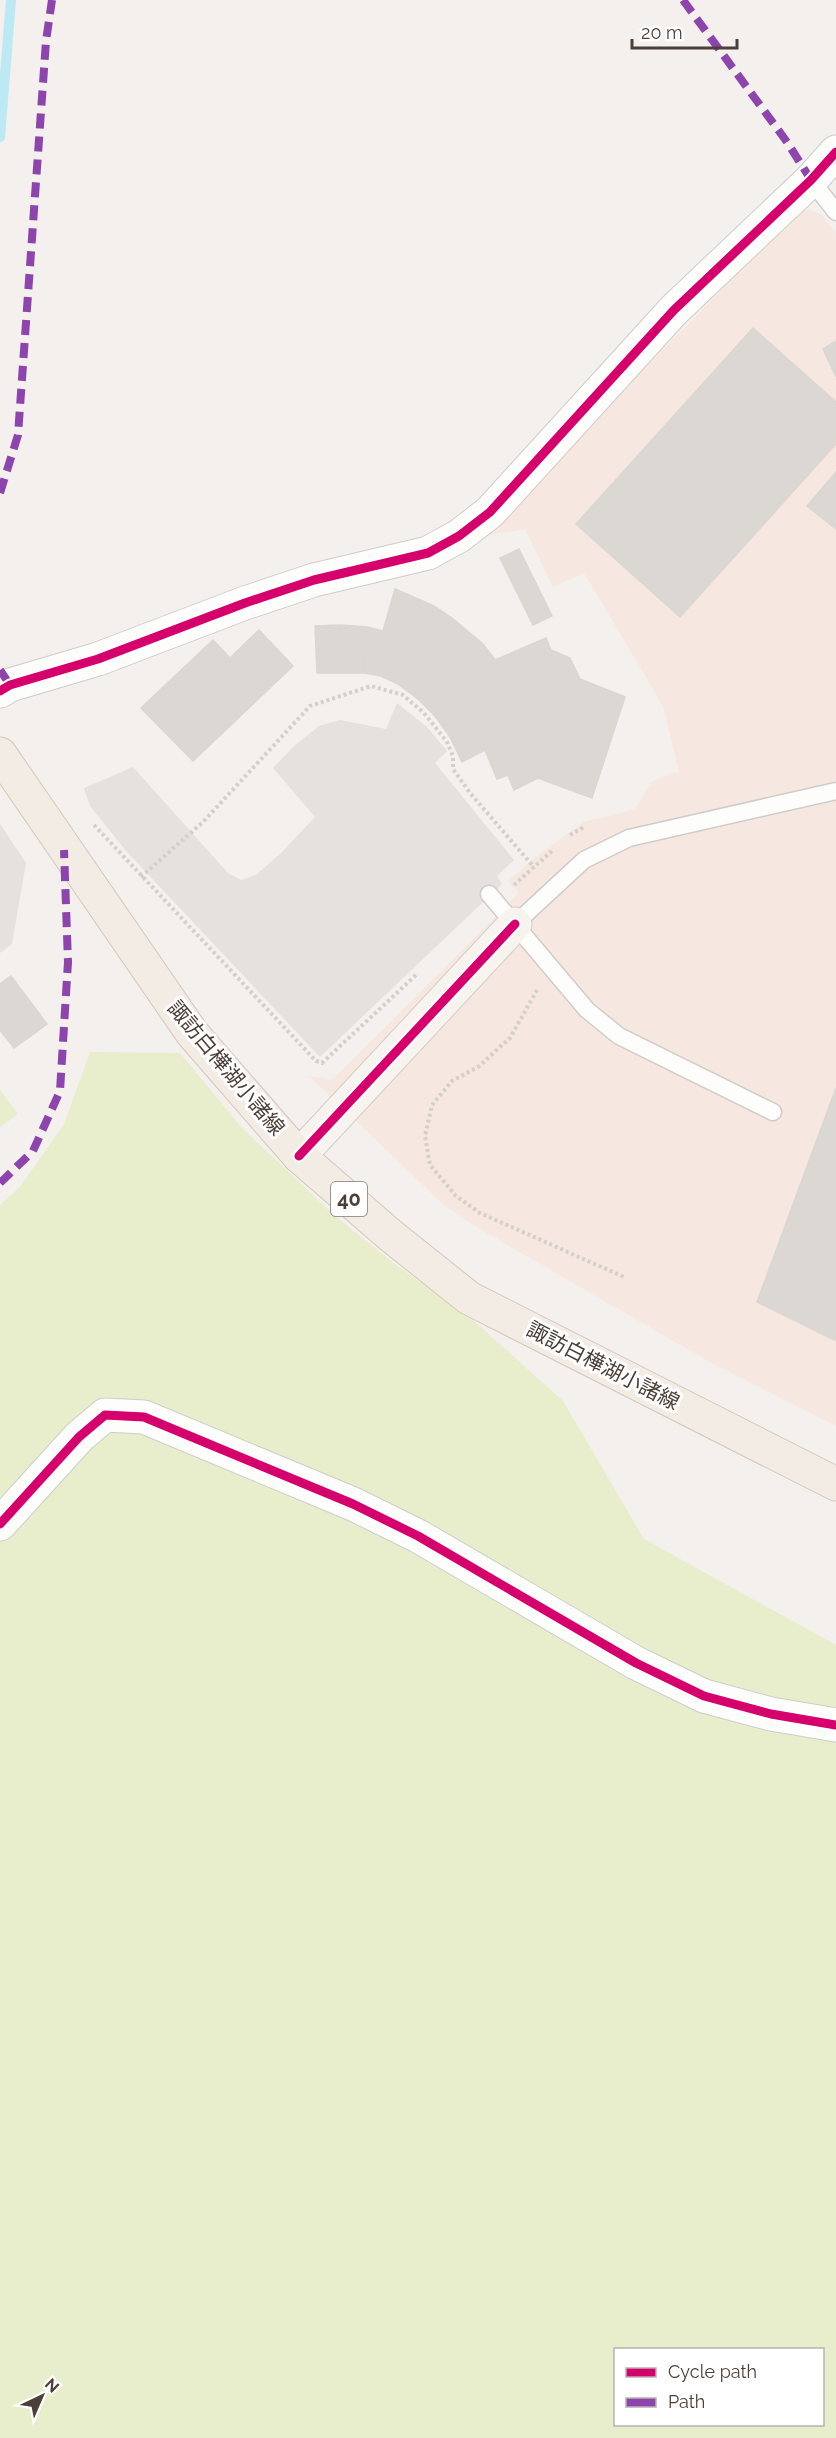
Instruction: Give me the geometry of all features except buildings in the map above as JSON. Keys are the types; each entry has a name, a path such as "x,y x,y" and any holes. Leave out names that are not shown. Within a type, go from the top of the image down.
{"main road":[{"name":"諏訪白樺湖小諸線","path":"0,754 192,1033 299,1156 390,1235 469,1298 836,1484"}],"street":[{"path":"0,691 10,685 98,659 245,603 314,580 428,553 459,536 490,512 674,310 811,180 836,152"},
{"path":"299,1156 515,924"},
{"path":"0,1524 79,1437 105,1415 144,1417 292,1478 418,1536 636,1663 704,1696 771,1714 836,1725"}],"lane":[{"path":"811,180 836,212"},
{"path":"515,924 584,860 629,838 836,791"},
{"path":"489,894 586,1010 618,1036 773,1112"}],"path":[{"path":"141,877 204,821 310,706 371,686 404,695 424,713 447,742 453,756 453,769 470,793 533,866"},
{"path":"88,819 316,1061 322,1063 423,969"},
{"path":"550,968 510,1038 478,1066 452,1081 432,1105 425,1136 430,1165 456,1196 480,1213 624,1277"}],"shaded area":[{"path":"802,208 821,214 836,234 836,1426 708,1361 480,1229 445,1206 309,1076 332,1080 519,893 508,881 538,855 584,822 635,809 653,781 679,771 663,706 584,573 553,587 525,529 490,535 532,483"},
{"path":"397,703 427,727 447,751 435,763 514,860 497,876 502,884 320,1057 127,852 90,806 84,788 133,767 228,873 241,880 256,875 282,852 315,817 273,768 294,746 319,726 340,720 386,729"},
{"path":"0,824 26,863 12,944 0,953"}],"green space":[{"path":"90,1052 180,1053 242,1128 334,1215 396,1265 464,1312 563,1401 644,1539 836,1645 836,2438 0,2438 0,1205 20,1187 64,1124"},
{"path":"0,1090 18,1114 0,1127"}],"waterway":[{"path":"0,137 11,0"}],"marked path":[{"path":"0,493 18,435 46,41 52,0"},
{"path":"683,0 787,142 811,180"},
{"path":"0,670 10,685"},
{"path":"0,1183 33,1151 60,1091 68,962 64,850"}],"cycle path":[{"path":"0,691 10,685 98,659 245,603 314,580 428,553 459,536 490,512 674,310 811,180 836,152"},
{"path":"299,1156 515,924"},
{"path":"0,1524 79,1437 105,1415 144,1417 353,1504 418,1536 636,1663 704,1696 771,1714 836,1725"}]}
